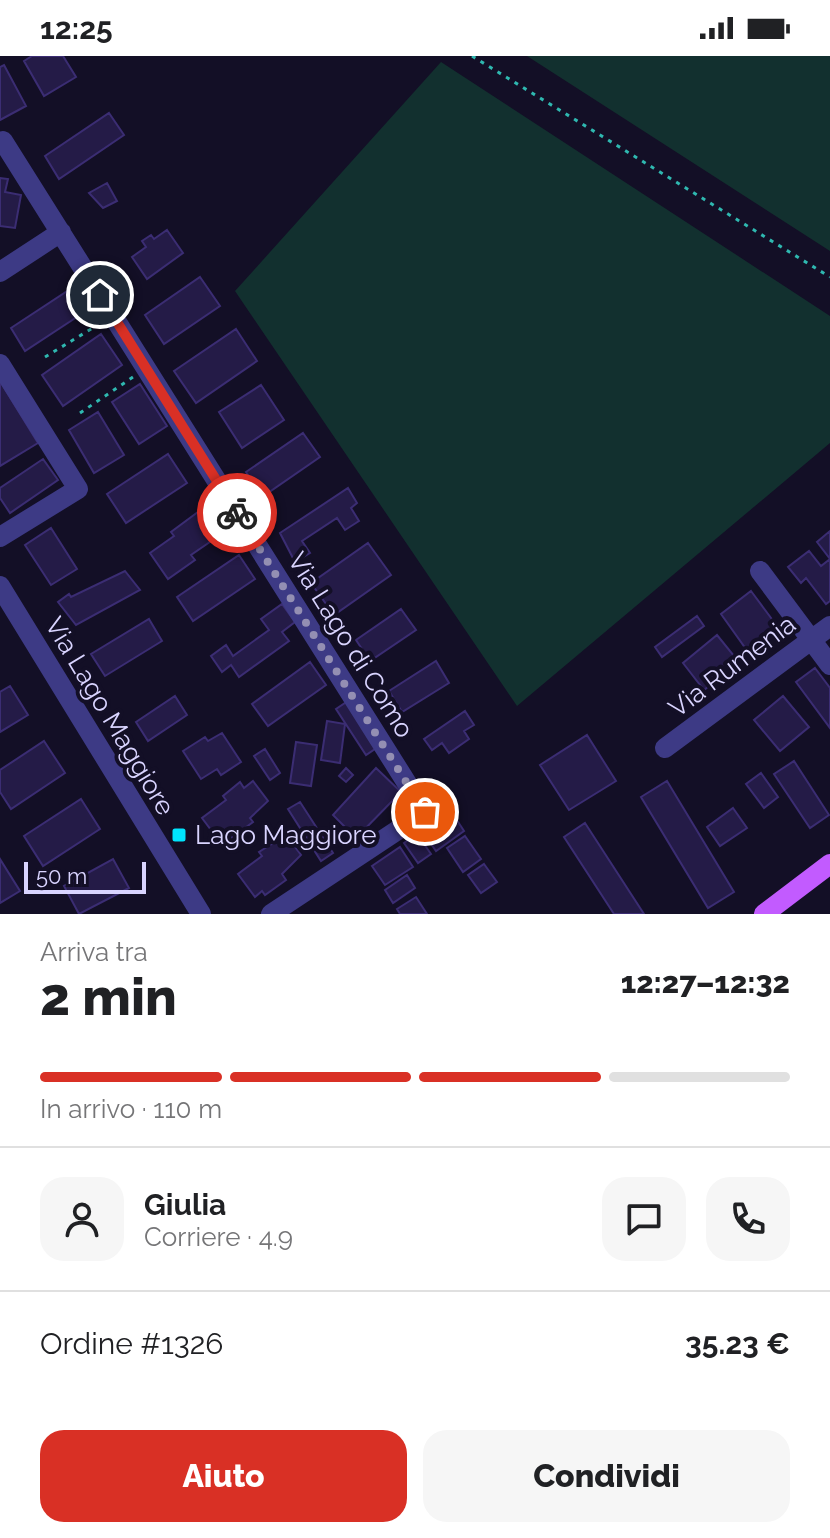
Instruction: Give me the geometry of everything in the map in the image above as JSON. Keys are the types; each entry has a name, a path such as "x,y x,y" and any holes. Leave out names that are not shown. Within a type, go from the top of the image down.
{"main road":[{"path":"764,914 830,864"}],"street":[{"name":"Via Lago di Como","path":"2,142 425,812 271,914"},
{"path":"0,272 61,232"},
{"path":"0,364 78,489 0,537"},
{"path":"760,571 830,665"},
{"name":"Via Lago Maggiore","path":"0,586 201,914"},
{"name":"Via Rumenia","path":"665,748 830,626"}],"path":[{"path":"472,56 830,277"},
{"path":"45,357 113,316"},
{"path":"80,413 146,368"}],"green space":[{"path":"527,56 830,56 830,251"},
{"path":"441,62 830,316 830,443 517,706 235,291"}],"building":[{"path":"32,56 63,56 76,77 44,96 24,61"},
{"path":"4,65 26,106 0,120 0,67"},
{"path":"109,113 124,135 59,179 45,156"},
{"path":"0,178 8,179 5,192 21,195 15,228 0,226"},
{"path":"107,183 117,201 103,208 89,193"},
{"path":"167,230 183,253 147,279 132,257 146,247 142,241 151,235 154,239"},
{"path":"200,277 220,306 164,344 145,315"},
{"path":"72,288 86,311 25,351 11,328"},
{"path":"236,329 257,361 196,403 174,371"},
{"path":"101,334 122,365 63,406 42,375"},
{"path":"0,381 38,443 0,466"},
{"path":"140,384 167,426 139,444 112,402"},
{"path":"261,385 284,420 242,448 219,412"},
{"path":"98,412 124,455 94,473 69,430"},
{"path":"303,433 320,457 262,497 246,472"},
{"path":"168,454 187,483 126,523 107,494"},
{"path":"43,459 58,480 10,513 0,498 0,488"},
{"path":"348,488 357,503 351,508 359,521 345,530 337,518 302,541 310,553 295,562 280,533"},
{"path":"202,509 220,535 191,555 195,560 168,579 150,553 174,536 171,532"},
{"path":"51,528 77,569 51,585 25,545"},
{"path":"830,531 830,559 817,542"},
{"path":"368,543 391,575 334,615 311,583"},
{"path":"809,551 821,566 830,559 830,601 826,604 806,578 801,583 788,567"},
{"path":"239,555 255,579 193,621 177,597"},
{"path":"125,571 140,590 76,625 58,602 69,594 71,597"},
{"path":"751,591 777,626 746,649 721,614"},
{"path":"282,604 295,622 282,632 289,641 239,677 231,665 222,672 211,656 226,645 233,656 269,630 261,619"},
{"path":"401,609 416,630 370,661 356,640"},
{"path":"697,616 704,626 662,657 655,647"},
{"path":"149,619 162,641 105,676 91,654"},
{"path":"717,635 739,662 704,690 683,663"},
{"path":"436,661 449,683 402,712 389,691"},
{"path":"310,662 326,685 268,726 252,704"},
{"path":"815,668 830,688 830,728 796,682"},
{"path":"10,686 28,715 0,732 0,692"},
{"path":"175,696 187,715 148,741 136,722"},
{"path":"783,696 809,727 780,751 754,720"},
{"path":"348,701 378,747 366,755 336,709"},
{"path":"465,711 474,725 464,731 469,739 449,753 442,743 432,750 424,739"},
{"path":"327,721 345,724 340,763 321,760"},
{"path":"222,733 241,762 221,775 217,769 201,779 183,751 205,737 208,741"},
{"path":"587,735 616,781 569,810 540,765"},
{"path":"44,741 65,773 11,809 0,792 0,770"},
{"path":"296,742 317,745 311,786 290,783"},
{"path":"265,749 280,773 270,780 254,756"},
{"path":"794,761 829,815 810,828 774,774"},
{"path":"346,768 353,775 346,782 339,776"},
{"path":"376,768 401,792 356,838 333,815"},
{"path":"761,773 778,797 764,808 746,784"},
{"path":"253,781 268,801 250,818 253,822 230,839 227,836 220,842 202,818 226,800 223,796 240,782 244,788"},
{"path":"667,781 734,892 708,908 641,797"},
{"path":"81,799 100,829 43,866 24,836"},
{"path":"300,802 333,853 321,861 288,809"},
{"path":"733,808 747,828 720,846 707,827"},
{"path":"451,811 464,831 436,851 422,831"},
{"path":"585,823 644,914 614,914 564,837"},
{"path":"417,834 431,854 418,863 404,843"},
{"path":"286,835 301,855 282,874 286,880 265,895 262,891 255,897 238,874 262,856 259,852"},
{"path":"465,836 481,859 463,872 447,848"},
{"path":"400,847 413,867 385,885 372,866"},
{"path":"0,859 20,891 0,903"},
{"path":"113,859 129,888 79,914 64,886"},
{"path":"484,864 497,882 481,893 468,875"},
{"path":"407,875 415,888 393,903 385,890"},
{"path":"416,897 427,914 400,914 397,909"}],"way so far":[{"path":"237,513 425,812"}],"place":[{"name":"Lago Maggiore","path":"179,835"}],"route":[{"path":"100,295 237,513"}]}
